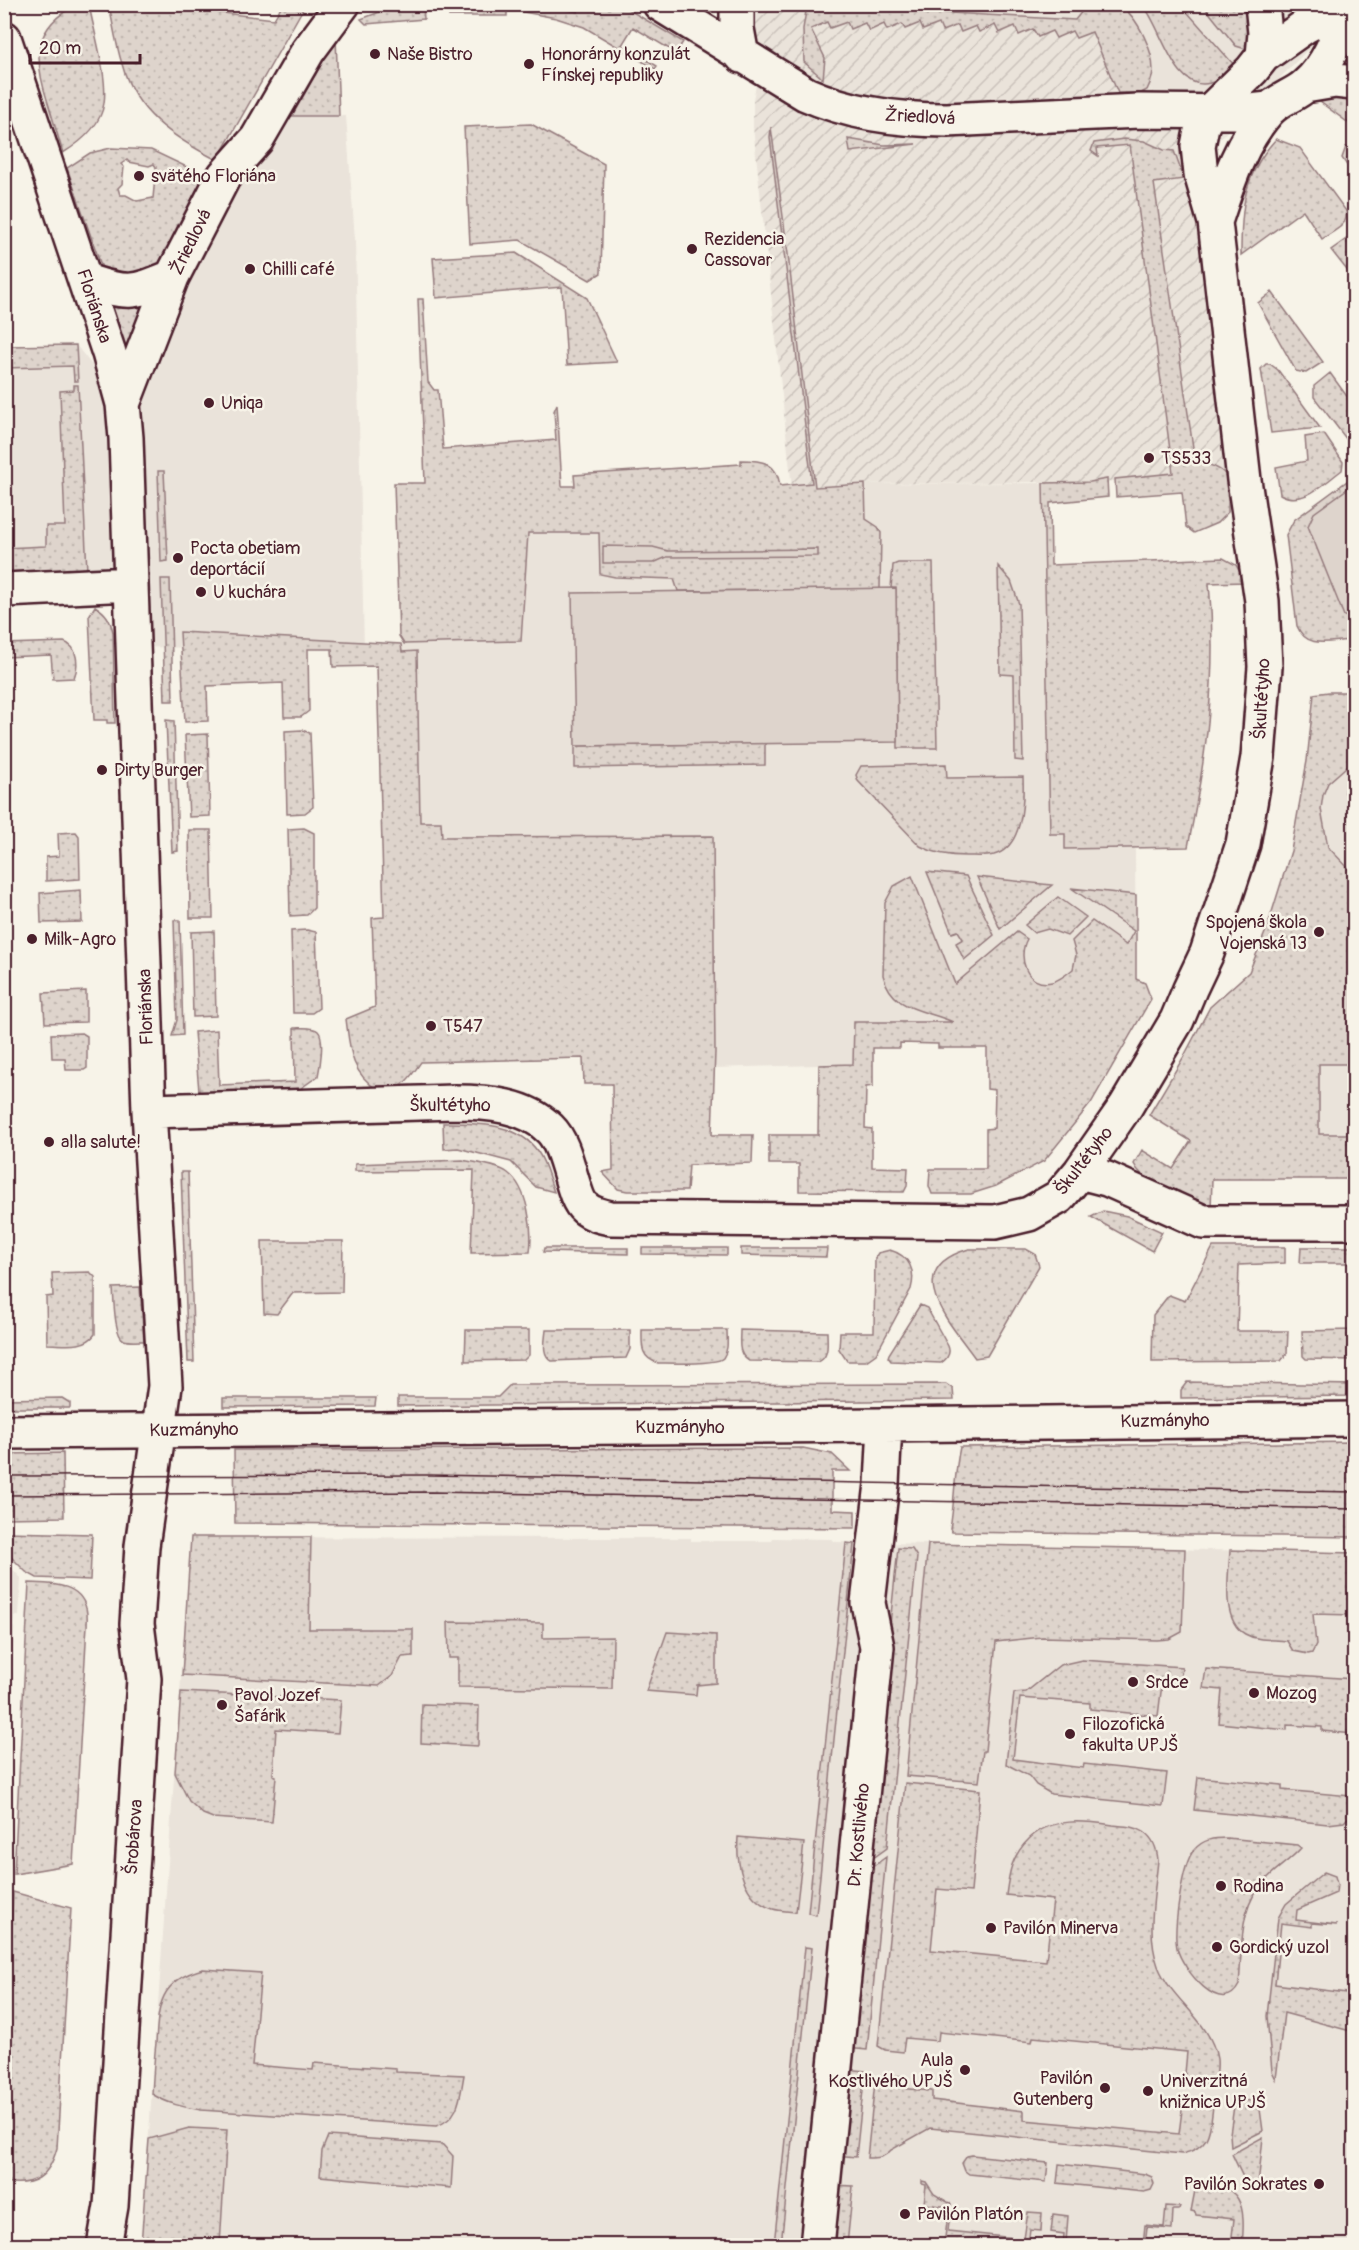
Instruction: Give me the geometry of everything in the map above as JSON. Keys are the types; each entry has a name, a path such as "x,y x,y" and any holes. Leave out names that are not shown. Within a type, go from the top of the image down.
{"street":[{"name":"Žriedlová","path":"123,404 172,278 224,176 257,139 308,51 343,4"},
{"name":"Žriedlová","path":"660,4 742,56 827,104 889,117 916,120 1139,111 1241,112 1269,109 1305,86 1328,56 1348,10"},
{"path":"737,4 737,29 742,56"},
{"path":"1262,4 1265,33 1263,56"},
{"name":"Žriedlová","path":"1209,112 1263,56 1304,27 1323,17 1348,10"},
{"name":"Floriánska","path":"4,38 86,281 123,404 149,1111 165,1386 158,1430"},
{"name":"Žriedlová","path":"1305,86 1335,81 1354,82"},
{"name":"Škultétyho","path":"1215,222 1229,178 1242,150 1253,130 1269,109"},
{"name":"Škultétyho","path":"149,1111 455,1102 498,1105 537,1119 552,1130 562,1146 582,1207 594,1215 610,1218 994,1222 1029,1214 1059,1197 1080,1172 1126,1106 1177,1020 1206,953 1243,844 1258,757 1265,667 1262,601 1244,480 1215,222 1201,174 1198,146 1202,126 1209,112"},
{"path":"86,281 125,291 141,290 172,278"},
{"path":"4,590 131,584"},
{"path":"1080,1172 1107,1179 1203,1222 1354,1222"},
{"name":"Kuzmányho","path":"4,1432 1354,1419"},
{"name":"Dr. Kostlivého","path":"817,2246 877,1647 868,1603 882,1484 885,1425"},
{"name":"Šrobárova","path":"104,2246 111,2206 144,1679 137,1624 142,1546 158,1430"}],"shaded area":[{"path":"78,4 89,5 104,81 104,103 94,126 77,144 63,153 43,87 40,73 40,46 44,34 52,23"},
{"path":"1118,4 1125,9 1138,26 1151,58 1152,79 1147,90 1141,93 1118,93 1092,32 1076,38 1072,31 1056,38 1052,31 1038,37 1033,29 1019,35 1015,26 999,33 995,25 979,32 976,26 961,32 958,25 942,31 939,24 923,30 920,23 905,29 902,24 887,30 884,24 869,31 865,23 850,29 847,22 830,28 827,22 811,29 825,58 823,79 804,62 803,29 807,5 844,5 845,7 1075,20 1087,5"},
{"path":"1342,4 1347,10 1199,160 1105,21 799,5"},
{"path":"109,5 117,5 118,9 181,8 274,19 282,5 304,7 217,160 171,133 146,110 136,97 122,64"},
{"path":"398,5 423,5 424,19 366,24 361,19"},
{"path":"448,5 455,5 456,9 525,5 551,6 578,12 580,5 621,5 683,42 676,53 633,27 622,45 657,66 655,69 584,27 556,18 507,9 507,16 449,16"},
{"path":"756,5 799,5 1105,21 1199,160 1244,480 846,484 792,488 753,127 753,99 760,68 742,56"},
{"path":"1143,5 1181,5 1235,66 1224,77 1210,83 1198,83 1187,78 1170,56"},
{"path":"1203,5 1250,5 1250,39 1246,49 1236,46"},
{"path":"336,38 339,116 346,116 355,240 364,650 134,647 131,584 5,590 5,346 76,345 122,403 172,277"},
{"path":"336,38 339,116 292,116"},
{"path":"1354,92 1354,127 1312,96"},
{"path":"531,124 604,164 601,273 590,280 520,240 470,244 464,127"},
{"path":"771,127 815,487 865,484 866,519 878,527 881,533 880,589 678,591 674,579 615,577 600,574 599,533 528,533 521,641 404,644 399,636 394,483 425,483 418,299 423,299 428,382 434,390 438,390 443,449 556,440 554,411 557,404 562,486 575,486 574,475 741,464 741,460 762,462 772,467 780,486 812,483 770,137"},
{"path":"848,139 884,145 916,144 850,152"},
{"path":"1124,139 1144,141 1164,150 1174,151 1184,179 1154,183 1195,461 1217,468 1223,472 1228,482 1228,512 1217,523 1194,533 1186,527 1182,492 1116,497 1115,479 1173,473 1130,145 1097,148 1098,156 1091,151 1094,143"},
{"path":"1276,139 1300,148 1346,211 1345,221 1339,228 1322,239 1303,210 1241,255 1243,207 1250,179 1265,152"},
{"path":"1346,147 1354,149 1354,176 1342,158"},
{"path":"111,148 151,150 208,177 180,233 164,259 143,281 103,271 67,168 90,153","holes":["127,160 149,166 154,164 156,167 153,198 137,201 126,195 120,195 118,188 122,184 124,167 121,164"]},
{"path":"1354,235 1354,279 1331,250"},
{"path":"516,253 587,298 617,362 567,365 562,287 436,298 433,258"},
{"path":"1272,292 1323,362 1306,373 1296,371 1258,303"},
{"path":"148,297 127,353 111,302"},
{"path":"76,345 78,381 74,381 73,366 5,368 5,346"},
{"path":"1266,364 1278,370 1320,428 1271,433 1261,369"},
{"path":"1330,373 1354,406 1354,449 1314,397 1314,386"},
{"path":"74,385 78,385 87,571 5,574 5,548 46,546 46,526 65,526 60,391 74,390"},
{"path":"1324,434 1343,462 1342,470 1305,496 1297,498 1280,494 1276,467 1307,461 1305,437"},
{"path":"158,471 164,471 168,561 161,562"},
{"path":"1354,476 1354,637 1351,640 1313,641 1301,634 1297,626 1286,535 1294,520"},
{"path":"1107,479 1108,497 1050,503 1051,565 1223,558 1236,565 1245,582 1209,583 1212,651 1209,716 1188,847 1065,849 1065,834 1050,834 1043,483 1090,482"},
{"path":"394,483 743,490 846,484 1043,483 1044,545 1135,850 1136,979 989,1022 854,1023 853,1064 714,1068 715,1052 415,883 401,648 404,642 399,636"},
{"path":"1354,484 1354,619 1344,616 1308,526 1314,513"},
{"path":"603,546 653,547 668,551 818,549 818,556 667,557 653,563 603,563"},
{"path":"933,563 937,748 898,748 896,589 891,588 893,565"},
{"path":"998,566 1011,581 1019,604 1023,761 1015,760 1014,675 1000,674"},
{"path":"161,579 170,579 173,701 165,701"},
{"path":"896,588 898,742 575,746 572,593"},
{"path":"95,606 107,617 113,632 115,723 107,723 107,720 94,720 89,616"},
{"path":"180,632 401,644 402,652 417,651 420,822 441,822 442,837 713,836 715,1052 712,1135 753,1135 752,1163 689,1165 687,1191 618,1189 602,1172 613,1170 612,1084 584,1084 583,1058 421,1062 408,1080 399,1086 378,1090 369,1083 362,1076 353,1059 346,1019 375,1007 372,918 384,917 377,666 333,667 332,649 308,649 309,711 301,717 284,717 283,683 207,686 208,721 185,722"},
{"path":"64,642 69,644 75,652 77,668 74,678 53,679 51,655 5,657 5,644"},
{"path":"1354,692 1354,760 1328,783 1321,809 1328,847 1354,874 1354,1064 1319,1064 1319,1134 1354,1134 1354,1179 1212,1179 1211,1209 1157,1185 1139,1172 1134,1164 1142,1150 1173,1169 1191,1141 1149,1115 1210,1007 1249,972 1267,928 1291,851 1307,761 1314,694"},
{"name":"Spojená škola Vojenská 13","path":"1354,709 1354,1157 1244,1089 1289,931 1305,777"},
{"path":"166,720 174,721 178,851 172,852"},
{"path":"302,730 310,733 313,807 305,813 287,814 285,731"},
{"path":"208,734 210,816 189,817 185,735"},
{"path":"765,743 765,765 575,768 575,746"},
{"path":"946,764 947,778 1023,777 1020,822 1011,843 1004,850 991,856 960,856 937,853 920,846 858,781 856,775 861,766"},
{"path":"1354,778 1354,805 1346,795 1345,788"},
{"path":"304,828 314,833 314,908 307,915 290,916 288,829"},
{"path":"189,830 211,830 213,918 190,918"},
{"path":"76,832 79,836 80,879 46,881 46,857 59,856 58,833"},
{"path":"927,872 966,876 994,935 964,960 956,943 963,939 958,931 952,933"},
{"path":"912,876 955,984 1017,932 1027,939 1023,954 1026,970 1030,976 1043,983 1058,980 1073,969 1076,955 1072,941 1092,921 1126,945 1134,931 1071,888 1136,895 1136,979 1145,983 1151,999 1091,1103 1044,1161 996,1186 971,1194 932,1194 929,1186 930,1169 986,1169 986,1129 994,1128 995,1090 987,1089 987,1048 938,1048 938,1044 900,1043 900,1048 873,1048 873,1086 866,1087 865,1128 872,1129 872,1167 908,1168 907,1186 904,1192 799,1191 799,1164 769,1164 769,1135 818,1135 819,1065 853,1064 854,1022 953,1022 901,1002 887,987 883,975 885,903 894,886"},
{"path":"977,877 1052,885 1000,929"},
{"path":"81,890 82,922 41,923 40,893"},
{"path":"1058,897 1086,917 1067,936 1048,929 1034,933 1025,925"},
{"path":"174,920 180,920 183,1035 172,1036 177,1020"},
{"path":"214,931 216,1016 193,1017 191,932"},
{"path":"291,931 316,932 319,1008 312,1013 293,1013"},
{"path":"86,991 86,1022 45,1023 43,993"},
{"path":"294,1028 316,1029 322,1046 318,1076 294,1093 202,1094 199,1091 194,1032 217,1030 219,1085 295,1082"},
{"path":"82,1033 87,1036 87,1068 66,1070 65,1058 52,1058 51,1034"},
{"path":"443,1123 495,1126 519,1135 529,1142 541,1156 554,1192 536,1187 511,1162 458,1148 444,1149"},
{"path":"463,1160 498,1168 515,1180 528,1210 531,1232 530,1252 471,1253 474,1170 355,1171 355,1164"},
{"path":"181,1172 188,1172 194,1362 188,1362"},
{"path":"1103,1211 1127,1216 1162,1232 1152,1251 1091,1217"},
{"path":"262,1241 343,1241 342,1292 293,1293 277,1314 264,1313"},
{"path":"1213,1247 1285,1247 1285,1263 1239,1265 1237,1331 1288,1331 1287,1353 1281,1361 1152,1362 1153,1315 1169,1295 1185,1301"},
{"path":"1301,1247 1354,1247 1354,1263 1300,1263"},
{"path":"544,1248 628,1248 628,1254 543,1252"},
{"path":"642,1248 727,1248 727,1255 642,1254"},
{"path":"741,1248 827,1248 826,1257 741,1255"},
{"path":"969,1249 1026,1249 1035,1254 1039,1266 987,1356 975,1358 943,1313 936,1298 933,1283 936,1270 948,1258"},
{"path":"890,1250 902,1256 910,1265 913,1276 911,1289 876,1354 866,1361 847,1361 839,1349 840,1332 874,1332 875,1258 878,1253"},
{"path":"90,1272 95,1277 95,1334 91,1339 80,1344 47,1344 46,1297 53,1296 52,1273"},
{"path":"140,1287 144,1341 126,1341 121,1337 116,1325 113,1288"},
{"path":"920,1305 927,1308 948,1346 948,1356 941,1363 891,1361 889,1354"},
{"path":"466,1330 529,1330 529,1355 524,1360 465,1361"},
{"path":"546,1330 630,1330 630,1349 626,1358 552,1361 545,1351"},
{"path":"642,1330 727,1330 726,1352 723,1358 712,1362 658,1363 648,1358 643,1350"},
{"path":"740,1330 827,1332 826,1353 818,1362 749,1361 741,1351"},
{"path":"1354,1330 1354,1360 1306,1359 1303,1356 1302,1331"},
{"path":"1187,1382 1354,1385 1354,1396 1181,1398 1181,1390"},
{"path":"946,1384 953,1389 954,1400 398,1406 398,1397 498,1397 510,1385"},
{"path":"62,1398 70,1403 70,1408 5,1408 5,1399"},
{"path":"223,1398 376,1398 375,1406 223,1407"},
{"path":"1354,1442 1354,1537 952,1532 950,1529 960,1447"},
{"path":"803,1448 832,1454 850,1471 832,1471 832,1510 855,1511 855,1528 235,1523 234,1450"},
{"path":"63,1453 64,1517 5,1518 5,1454"},
{"path":"5,1532 92,1534 90,1580 37,1578 26,1572 5,1551"},
{"path":"191,1537 691,1538 691,1541 772,1541 773,1538 831,1539 836,1542 1354,1553 1354,2245 141,2246"},
{"path":"191,1537 311,1537 309,1629 413,1629 413,1656 402,1657 392,1676 379,1686 182,1675"},
{"path":"846,1543 854,1544 816,1915 808,1913"},
{"path":"928,1544 1185,1549 1182,1632 1169,1639 1157,1640 1042,1637 996,1642 985,1751 983,1751 979,1782 906,1776"},
{"path":"898,1548 912,1549 917,1557 887,1848 865,1864"},
{"path":"1230,1550 1354,1553 1354,1615 1313,1614 1316,1645 1312,1653 1308,1654 1293,1651 1287,1641 1260,1639 1245,1634 1237,1627 1229,1608"},
{"path":"5,1561 21,1578 19,1616 15,1616 5,1785"},
{"path":"29,1583 63,1586 77,1593 86,1608 87,1625 73,1864 14,1874"},
{"path":"448,1622 543,1623 543,1638 613,1637 612,1689 458,1687 458,1658 449,1658"},
{"path":"667,1632 716,1635 716,1683 697,1685 696,1695 646,1691"},
{"path":"1082,1660 1182,1667 1180,1685 1162,1684 1158,1716 1090,1709 1090,1703 1020,1698 1013,1759 1083,1768 1084,1764 1167,1773 1163,1806 1051,1794 1036,1785 1029,1776 1006,1764 1014,1693 1026,1692 1060,1665"},
{"path":"1206,1669 1354,1679 1354,1734 1322,1731 1322,1727 1287,1725 1287,1730 1219,1723 1222,1690 1203,1688"},
{"path":"181,1692 341,1700 338,1733 276,1729 273,1775 276,1776 272,1822 213,1818 203,1814 189,1801 175,1773"},
{"path":"422,1704 479,1706 478,1746 421,1743"},
{"path":"1354,1751 1354,1812 1344,1822 1328,1824 1194,1810 1198,1777 1282,1785 1282,1790 1351,1796"},
{"path":"905,1783 980,1790 971,1892 937,1889 931,1950 1046,1961 1053,1900 1006,1895 1012,1865 1019,1851 1039,1831 1069,1822 1091,1822 1129,1827 1141,1830 1147,1835 1154,1844 1158,1860 1152,1913 1154,1953 1164,1978 1199,2022 1213,2045 1217,2059 1215,2086 1184,2084 1187,2052 1033,2037 1032,2042 939,2032 938,2041 905,2038 903,2052 885,2050 878,2046"},
{"path":"5,1800 11,1801 8,1851 11,1852 7,1913 5,1913"},
{"path":"738,1837 804,1843 796,1912 773,1909 755,1898 748,1889 740,1869"},
{"path":"1227,1838 1297,1845 1301,1848 1267,1878 1251,1900 1242,1936 1239,1985 1232,1994 1223,1997 1213,1994 1204,1987 1186,1967 1177,1948 1176,1927 1182,1882 1194,1850 1205,1841"},
{"path":"886,1857 867,2050 846,2048 864,1873"},
{"path":"1324,1872 1335,1876 1336,1893 1297,1910 1296,1920 1337,1925 1312,1923 1312,1927 1281,1923 1275,1984 1354,1994 1354,2032 1284,2013 1276,2079 1272,2071 1267,2016 1278,1918 1286,1904"},
{"path":"13,1892 71,1908 57,2148 45,2173 39,2178 24,2183 4,2182 5,2063"},
{"path":"805,1947 812,1948 781,2245 774,2245"},
{"path":"203,1969 261,1973 252,2065 313,2070 314,2063 396,2069 396,2072 464,2075 460,2099 454,2112 444,2123 436,2126 201,2110 176,2105 152,2094 158,2017 164,1996 178,1980"},
{"path":"844,2069 865,2071 856,2157 835,2155"},
{"path":"883,2074 900,2076 899,2088 932,2091 932,2100 1024,2111 1024,2120 1179,2134 1183,2102 1213,2106 1210,2130 1199,2147 1182,2154 930,2128 883,2156 867,2158 875,2082"},
{"path":"1235,2099 1259,2102 1263,2131 1231,2147 1230,2134"},
{"path":"189,2128 227,2130 220,2245 141,2245 149,2139"},
{"path":"328,2136 442,2144 453,2156 451,2188 320,2176 322,2151"},
{"path":"1263,2137 1258,2186 1254,2188 1242,2175 1232,2154"},
{"path":"967,2156 1048,2163 1046,2182 969,2174 962,2163"},
{"path":"1059,2164 1145,2174 1152,2177 1154,2184 1151,2190 1144,2192 1057,2183"},
{"path":"1197,2180 1224,2186 1238,2199 1243,2218 1242,2245 1231,2245 1234,2219 1196,2215 1191,2211"},
{"path":"922,2181 926,2182 934,2194 951,2204 948,2231 1024,2239 1028,2212 1042,2213 1041,2231 1030,2230 1028,2244 988,2240 987,2245 944,2245 949,2207 924,2204 926,2185 922,2184"},
{"path":"832,2185 853,2186 847,2245 826,2246"},
{"path":"1166,2206 1180,2207 1179,2210 1173,2210 1172,2229 1147,2227 1145,2245 1143,2245 1145,2225 1164,2227"},
{"path":"1053,2214 1068,2216 1066,2243 1089,2245 1063,2245 1064,2234 1051,2232"}],"tram line":[{"path":"4,1476 430,1475 1354,1492"},
{"path":"4,1495 431,1492 1354,1509"}],"place":[{"name":"Naše Bistro","path":"375,54"},
{"name":"Honorárny konzulát Fínskej republiky","path":"529,64"},
{"name":"svätého Floriána","path":"139,176"},
{"name":"Rezidencia Cassovar","path":"692,249"},
{"name":"Chilli café","path":"250,269"},
{"name":"Uniqa","path":"209,403"},
{"name":"TS533","path":"1149,458"},
{"name":"Pocta obetiam deportácií","path":"178,558"},
{"name":"U kuchára","path":"201,592"},
{"name":"Dirty Burger","path":"102,770"},
{"name":"Spojená škola Vojenská 13","path":"1319,932"},
{"name":"Milk-Agro","path":"32,939"},
{"name":"T547","path":"431,1026"},
{"name":"alla salute!","path":"49,1142"},
{"name":"Srdce","path":"1133,1682"},
{"name":"Mozog","path":"1254,1693"},
{"name":"Pavol Jozef Šafárik","path":"222,1705"},
{"name":"Filozofická fakulta UPJŠ","path":"1070,1734"},
{"name":"Rodina","path":"1221,1886"},
{"name":"Pavilón Minerva","path":"991,1928"},
{"name":"Gordický uzol","path":"1217,1947"},
{"name":"Aula Kostlivého UPJŠ","path":"965,2070"},
{"name":"Pavilón Gutenberg","path":"1105,2088"},
{"name":"Univerzitná knižnica UPJŠ","path":"1148,2091"},
{"name":"Pavilón Sokrates","path":"1319,2184"},
{"name":"Pavilón Platón","path":"905,2214"}]}
